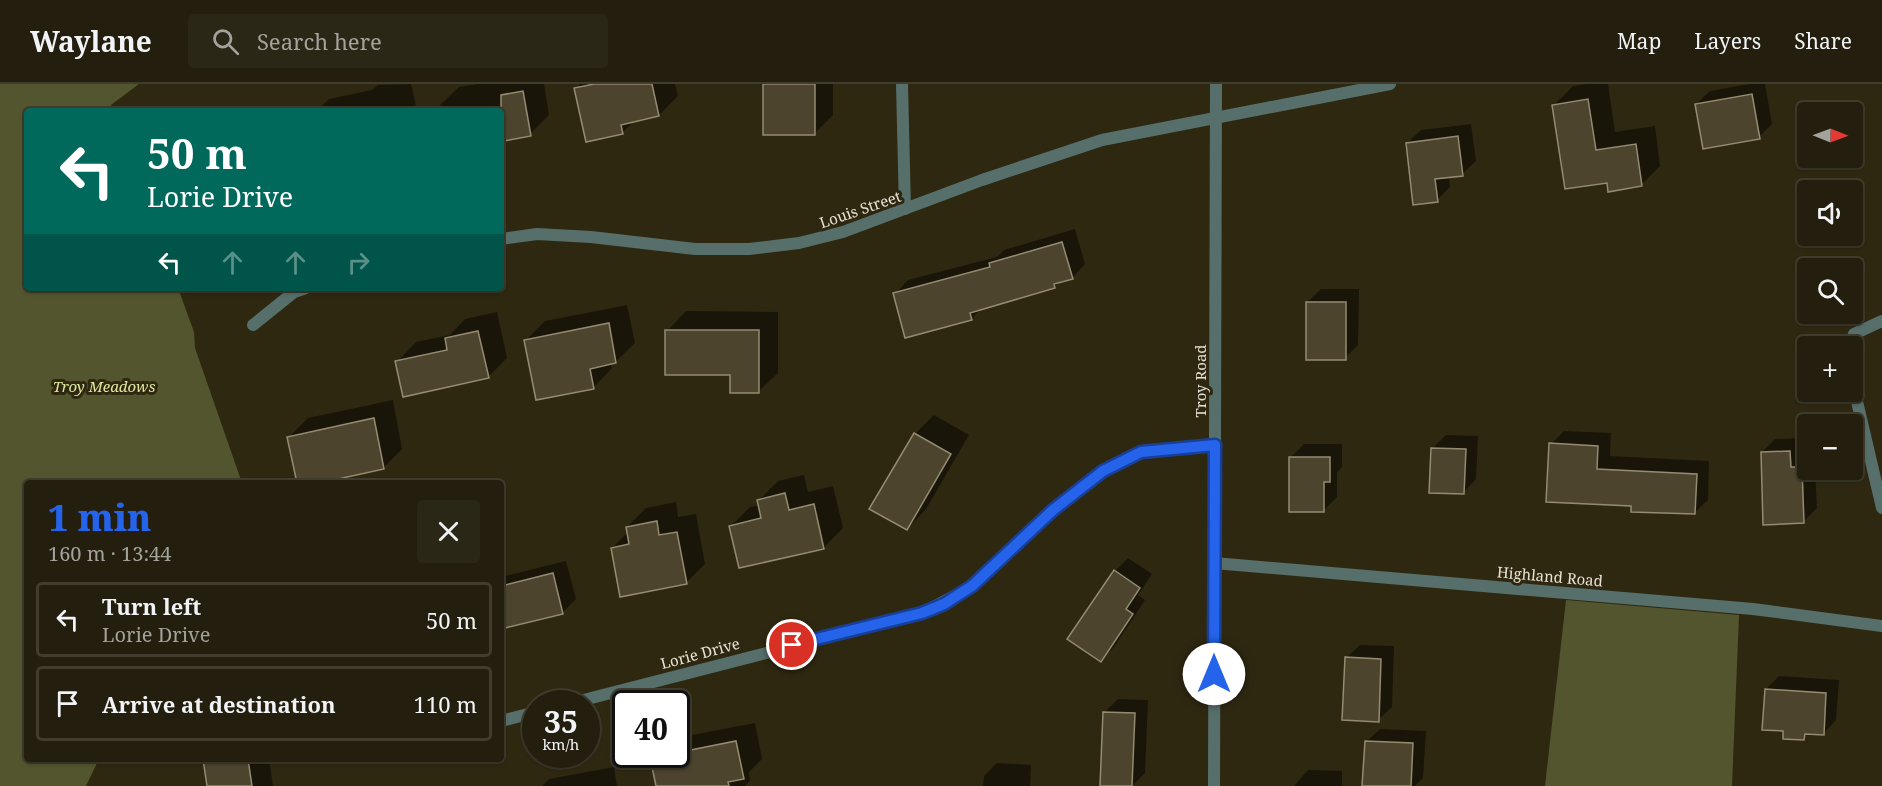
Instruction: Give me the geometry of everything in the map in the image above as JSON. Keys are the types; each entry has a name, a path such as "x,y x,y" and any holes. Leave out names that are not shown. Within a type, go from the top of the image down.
{"street":[{"path":"902,84 905,209"},
{"name":"Troy Road","path":"1214,786 1216,84"},
{"name":"Louis Street","path":"504,239 537,234 695,249 749,249 799,243 843,232 982,180 1102,140 1390,84"},
{"path":"253,325 297,291"},
{"path":"1853,336 1882,321"},
{"path":"1857,402 1882,508"},
{"name":"Lorie Drive","path":"600,696 922,613 972,586 1053,510 1103,471 1141,452 1215,445"},
{"name":"Highland Road","path":"1214,563 1753,609 1882,626"},
{"path":"504,720 522,716"}],"green space":[{"name":"Troy Meadows","path":"0,84 139,84 111,105 112,108 24,108 24,291 179,291 194,332 195,348 241,480 24,480 24,762 98,762 86,786 0,786"},
{"path":"1566,600 1739,615 1732,786 1545,786"}],"building":[{"path":"594,84 652,84 659,116 621,125 623,134 586,142 574,88"},
{"path":"763,84 815,84 815,135 763,135"},
{"path":"523,91 531,136 504,141 504,108 501,108 501,95"},
{"path":"1752,94 1760,139 1703,149 1695,104"},
{"path":"1588,99 1596,150 1636,144 1642,186 1608,192 1607,183 1565,189 1552,105"},
{"path":"1458,136 1463,176 1435,179 1438,202 1413,205 1406,143"},
{"path":"1062,242 1073,279 1054,284 1055,288 970,313 972,320 905,338 893,293 990,267 989,263"},
{"path":"1306,302 1346,302 1346,360 1306,360"},
{"path":"609,323 616,363 590,369 594,389 536,400 524,340"},
{"path":"665,330 759,330 759,393 730,393 730,375 665,375"},
{"path":"478,331 489,378 403,397 395,361 447,350 445,338"},
{"path":"374,418 384,469 334,480 296,480 287,437"},
{"path":"914,433 951,454 907,530 869,509"},
{"path":"1549,443 1598,446 1597,469 1697,474 1695,514 1631,512 1631,506 1546,502"},
{"path":"1431,448 1466,449 1464,494 1429,493"},
{"path":"1790,451 1791,467 1797,467 1797,480 1802,480 1804,523 1763,525 1761,452"},
{"path":"1289,457 1330,457 1330,482 1324,482 1324,512 1289,512"},
{"path":"785,493 789,510 814,504 824,549 739,568 729,526 761,518 757,500"},
{"path":"657,521 659,535 677,532 687,584 620,597 611,548 629,544 626,527"},
{"path":"1114,570 1140,588 1126,609 1133,614 1101,662 1067,639"},
{"path":"553,573 563,614 504,628 504,585"},
{"path":"1345,657 1381,659 1379,722 1342,720"},
{"path":"1765,689 1826,693 1824,735 1805,734 1804,740 1783,739 1783,731 1762,730"},
{"path":"1103,712 1135,713 1132,786 1100,786"},
{"path":"736,741 744,779 728,782 729,786 656,786 652,768 690,768 690,750"},
{"path":"1365,741 1413,743 1411,786 1362,786"},
{"path":"203,762 248,762 252,786 207,786"}],"route":[{"path":"792,645 922,613 944,604 972,586 1053,510 1103,471 1141,452 1215,445 1214,674"}]}
